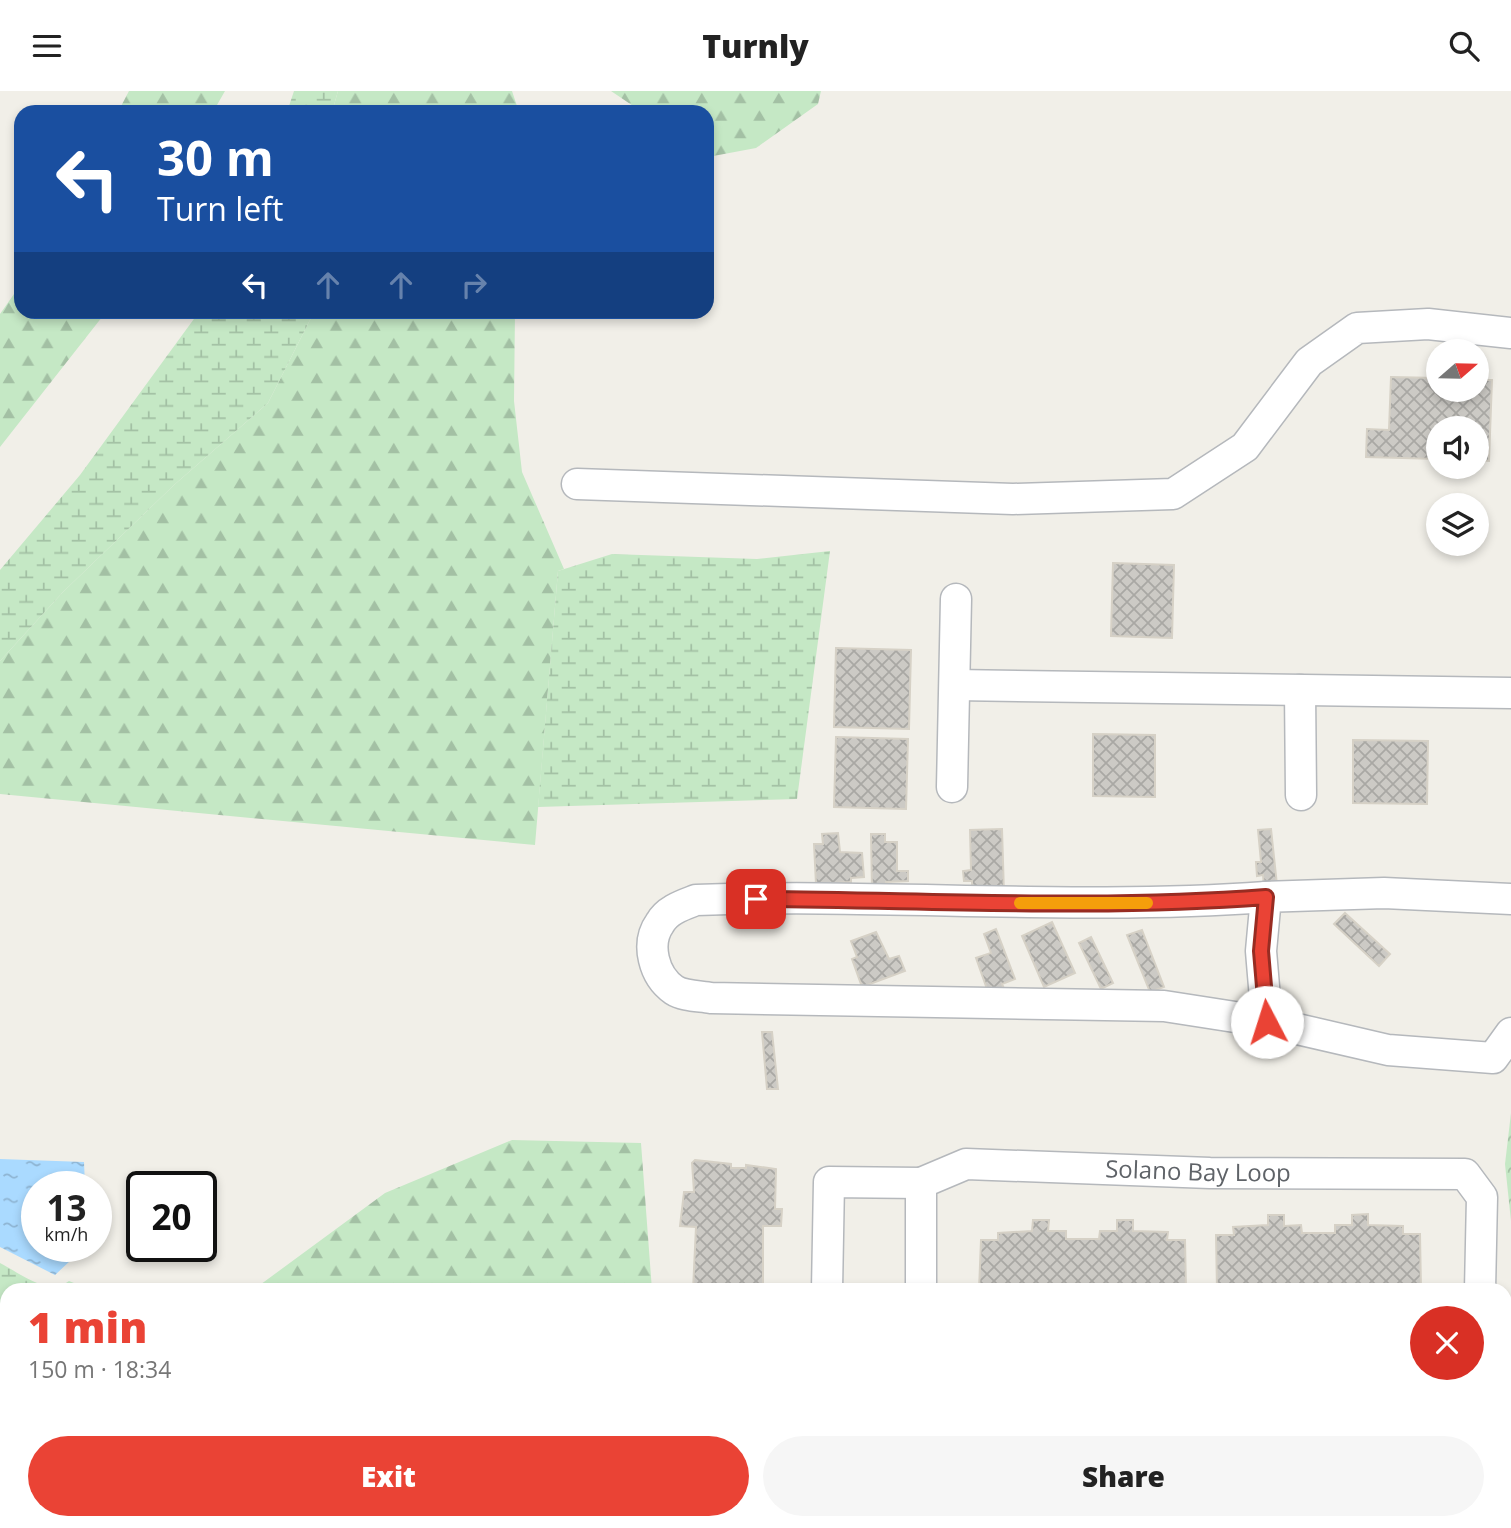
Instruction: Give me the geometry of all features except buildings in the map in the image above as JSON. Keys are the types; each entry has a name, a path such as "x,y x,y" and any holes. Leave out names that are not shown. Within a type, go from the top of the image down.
{"street":[{"path":"577,484 1013,499 1173,494 1245,447 1309,362 1357,328 1428,324 1511,333"},
{"path":"952,787 956,599"},
{"path":"955,685 1511,693"},
{"path":"1300,690 1301,795"},
{"path":"1511,898 1384,893 1187,903 1083,904 696,899 674,909 659,923 653,948 657,973 676,992 711,998 1164,1006 1267,1022 1388,1050 1493,1058 1511,1033"},
{"path":"1266,897 1261,951 1267,1022"},
{"name":"Solano Bay Loop","path":"921,1183 966,1164 1210,1173 1465,1174 1482,1197 1480,1283"},
{"path":"827,1283 829,1182 921,1183 921,1283"}],"green space":[{"path":"129,91 225,91 217,105 122,105"},
{"path":"294,91 338,91 334,105 289,105"},
{"path":"338,91 512,91 517,105 334,105"},
{"path":"611,91 821,91 818,104 756,148 714,156 714,105 632,105"},
{"path":"14,294 14,319 101,319 0,447 0,314"},
{"path":"194,319 310,319 268,403 174,485 63,592 0,661 0,570 80,475"},
{"path":"310,319 515,319 514,401 522,472 564,569 558,571 535,845 0,794 0,661 63,592 174,485 268,403"},
{"path":"830,551 797,799 538,807 558,571 612,554 757,559"},
{"path":"1511,1113 1511,1221 1505,1164"},
{"path":"512,1140 641,1143 651,1283 263,1283 385,1193"},
{"path":"0,1263 37,1283 0,1283"}],"water":[{"path":"0,1159 84,1162 84,1171 21,1171 21,1258 0,1247"},
{"path":"29,1262 69,1262 55,1275"}],"slow traffic":[{"path":"1020,903 1147,903"}],"route":[{"path":"756,899 1070,904 1187,903 1266,897 1261,951 1267,1022"}]}
